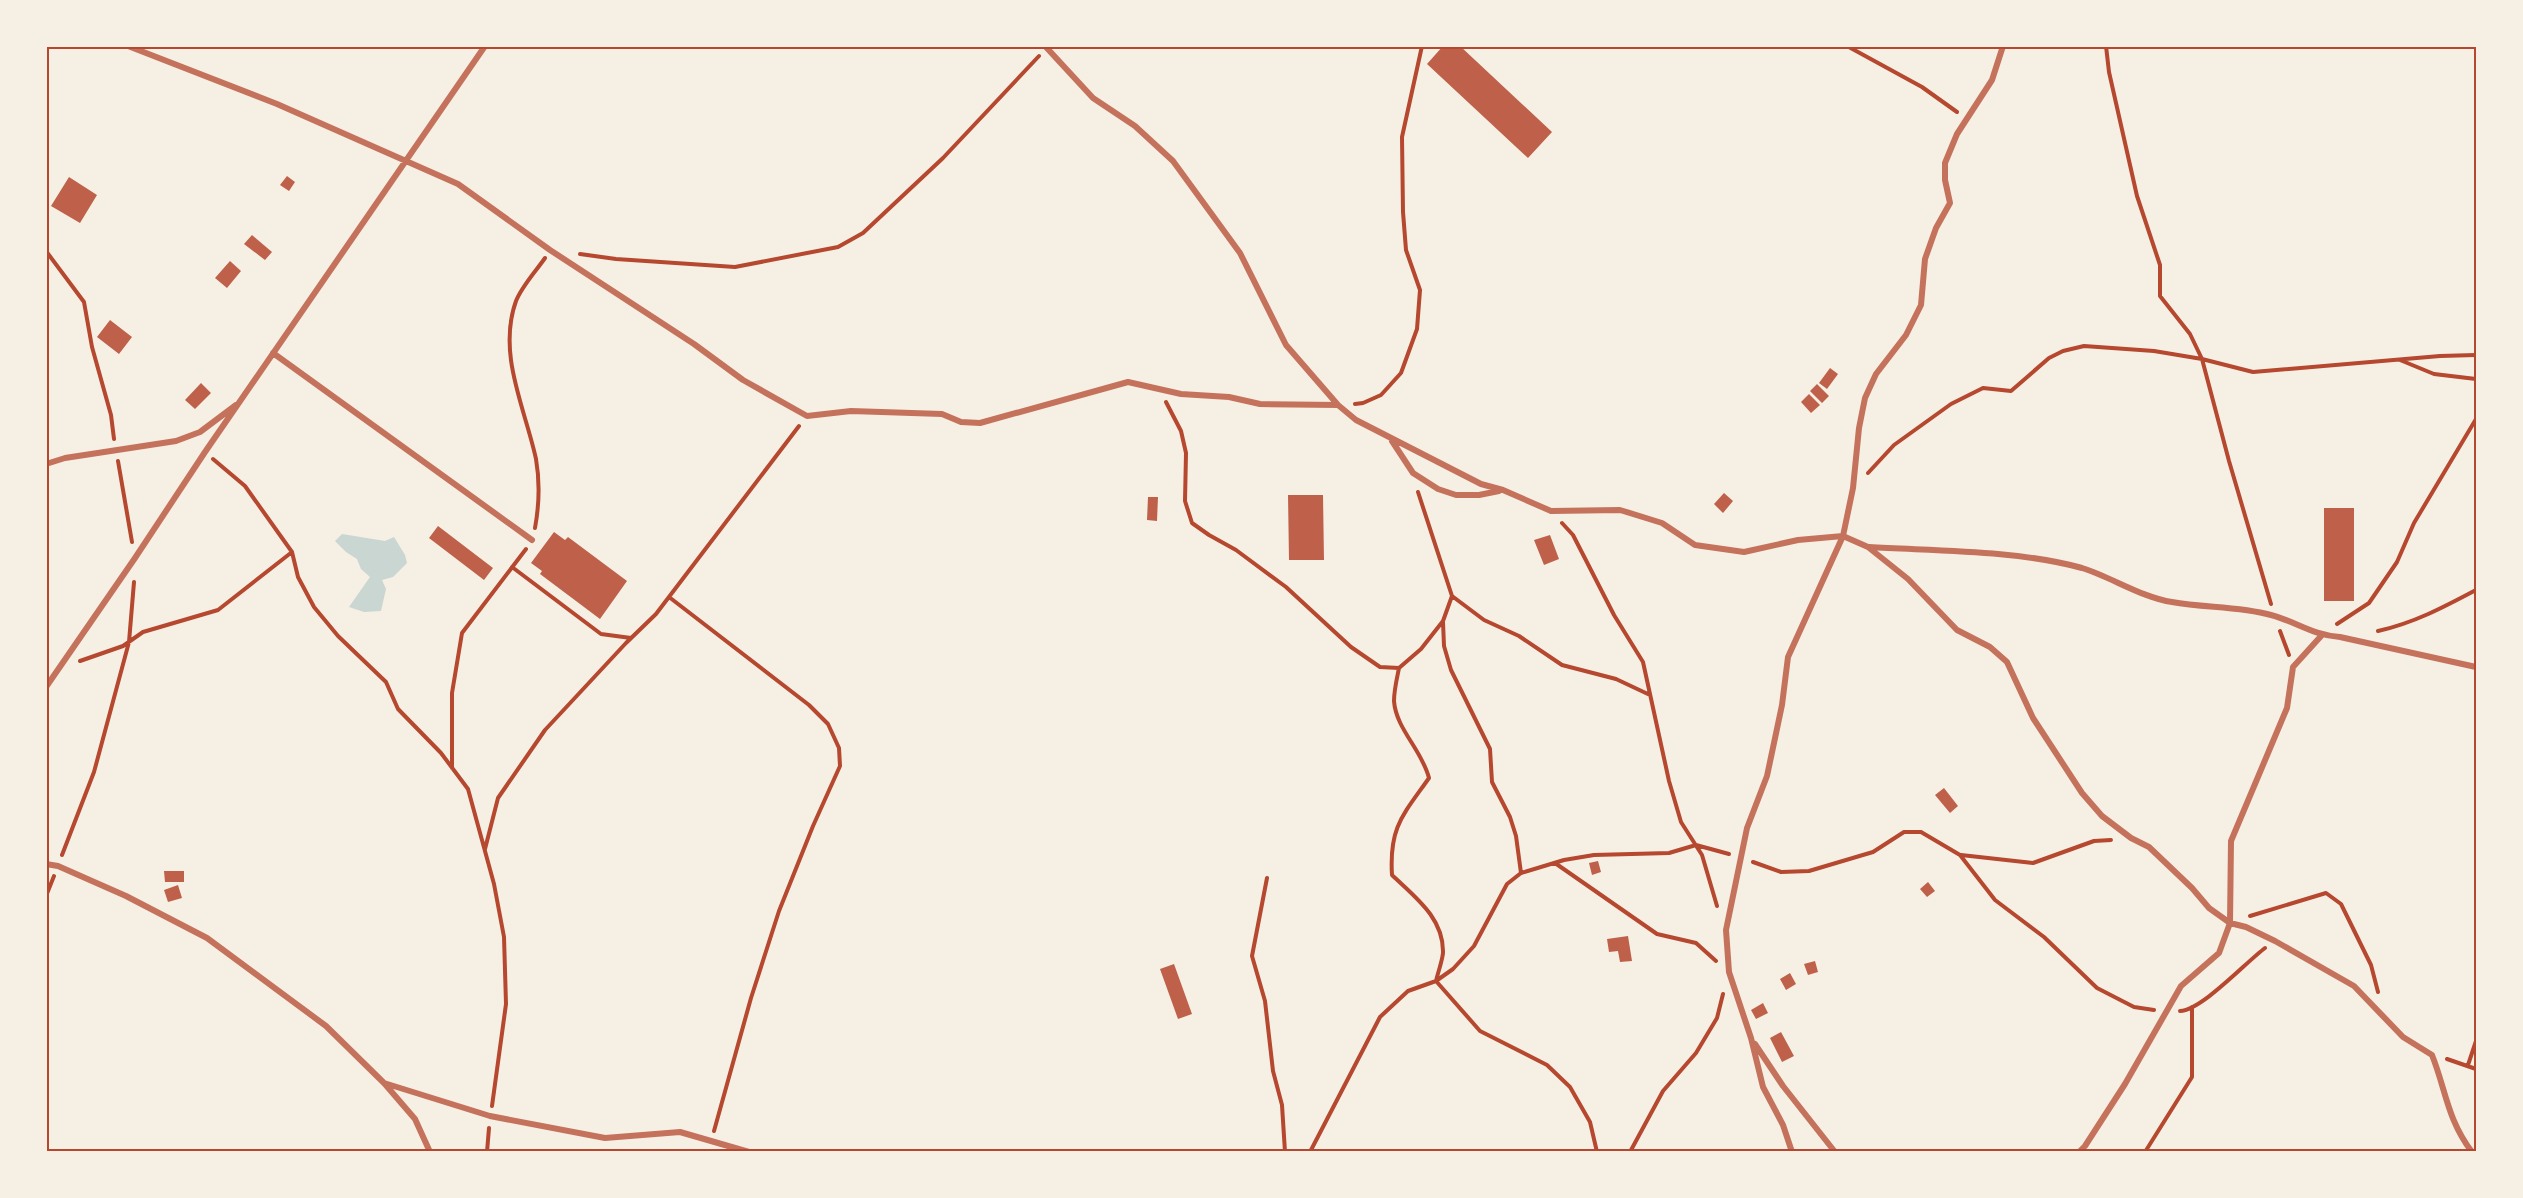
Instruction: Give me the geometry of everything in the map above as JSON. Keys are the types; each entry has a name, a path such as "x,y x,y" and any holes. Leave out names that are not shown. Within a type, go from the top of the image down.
{"street":[{"path":"128,46 267,100 458,184 550,250 694,344 743,380 807,416 851,411 932,413 942,414 961,422 980,423 1128,382 1181,394 1229,397 1260,404 1338,405"},
{"path":"46,687 273,352 408,161 485,46"},
{"path":"1792,1152 1783,1125 1763,1087 1751,1038 1729,972 1726,930 1747,828 1767,776 1782,705 1788,657 1842,536 1853,488 1859,428 1865,398 1876,374 1906,335 1921,305 1926,259 1936,228 1950,203 1944,180 1945,163 1957,134 1992,80 2003,46"},
{"path":"1045,47 1093,98 1135,126 1173,161 1240,254 1286,345 1338,405 1356,420 1481,484 1503,490 1551,511 1620,510 1662,523 1695,545 1744,552 1798,540 1842,536 1868,547 1908,579 1957,630 1990,647 2007,662 2033,718 2076,784 2102,816 2131,838 2149,847 2192,888 2209,908 2230,922 2275,941 2354,986 2403,1037 2432,1054 2444,1099 2454,1123 2472,1152"},
{"path":"273,352 532,540"},
{"path":"46,464 65,458 176,441 200,432 241,400"},
{"path":"1392,440 1413,473 1438,489 1456,495 1479,495 1503,490"},
{"path":"1868,547 1953,551 2041,560 2082,568 2170,602 2242,608 2274,616 2322,635 2476,666"},
{"path":"2079,1152 2125,1084 2181,986 2219,953 2230,922 2231,841 2287,708 2293,667 2322,635"},
{"path":"46,864 58,866 126,897 207,938 326,1026 384,1083 415,1119 430,1152"},
{"path":"1751,1038 1783,1086 1835,1152"},
{"path":"384,1083 490,1116 605,1138 680,1132 749,1152"}],"path":[{"path":"1338,405 1364,403 1382,395 1401,373 1417,329 1420,290 1406,250 1402,137 1422,46"},
{"path":"1847,46 1922,87 1967,119"},
{"path":"2106,46 2109,72 2137,196 2160,265 2160,296 2190,334 2202,359 2274,616 2293,667"},
{"path":"550,250 616,259 735,267 838,247 863,233 944,158 1045,47"},
{"path":"46,251 84,302 92,347 111,415 135,558 129,642 94,772 46,896"},
{"path":"1853,488 1894,445 1951,404 1983,388 2012,391 2049,358 2063,351 2084,346 2154,351 2202,359 2253,372 2399,359 2476,355"},
{"path":"2399,359 2434,374 2476,379"},
{"path":"1159,388 1181,431 1186,453 1185,501 1192,522 1209,535 1236,550 1286,587 1351,647 1380,667 1399,668"},
{"path":"484,850 498,798 545,730 656,614 807,416"},
{"path":"2322,635 2369,603 2397,562 2414,523 2476,419"},
{"path":"205,452 245,486 292,552 298,577 314,607 338,636 386,682 398,709 441,753 468,789 504,937 506,1004 487,1152"},
{"path":"1413,473 1452,596 1484,620 1519,636 1562,665 1616,679 1650,695"},
{"path":"1551,511 1573,535 1614,615 1643,663 1669,781 1681,822 1702,855 1726,930"},
{"path":"59,669 129,642 143,632 218,610 292,552"},
{"path":"512,567 601,634 632,638"},
{"path":"2374,632 2405,625 2425,617 2476,590"},
{"path":"1436,981 1443,952 1437,925 1425,907 1392,875 1390,851 1399,820 1429,778 1425,762 1400,722 1394,701 1399,668 1421,649 1443,621 1452,596"},
{"path":"669,597 809,705 828,724 839,748 840,766 813,825 779,911 751,998 712,1140"},
{"path":"1443,621 1444,646 1451,670 1490,749 1492,782 1510,817 1516,836 1521,873"},
{"path":"1310,1152 1380,1017 1408,991 1436,981 1453,969 1474,946 1507,884 1521,873 1555,863 1594,855 1670,853 1696,845 1780,872 1809,871 1873,852 1904,832 1921,832 1960,855 1995,900 2044,937 2097,988 2134,1008 2165,1011 2185,1010 2192,1007 2203,1001 2275,941"},
{"path":"1960,855 2033,863 2094,841 2131,838"},
{"path":"1555,863 1657,934 1696,943 1729,972 1717,1018 1696,1053 1663,1091 1630,1152"},
{"path":"1267,878 1252,956 1265,1002 1273,1071 1282,1105 1285,1152"},
{"path":"2230,922 2326,893 2341,904 2362,945 2371,965 2384,1017"},
{"path":"1436,981 1480,1030 1547,1065 1570,1087 1590,1122 1597,1152"},
{"path":"2145,1152 2192,1077 2192,1007"},
{"path":"2468,1065 2476,1041"},
{"path":"2432,1054 2476,1069"},
{"path":"2468,1065 2476,1063"}],"shaded area":[{"path":"342,534 385,541 394,537 405,555 407,563 393,577 382,580 386,589 381,611 364,612 349,607 370,577 361,569 357,559 335,541"}],"building":[{"path":"1443,46 1460,46 1552,132 1528,158 1427,64"},
{"path":"287,176 295,182 289,191 280,185"},
{"path":"69,177 97,195 80,223 51,206"},
{"path":"252,235 272,252 265,260 244,244"},
{"path":"230,261 241,271 227,288 215,278"},
{"path":"110,320 132,337 119,354 97,337"},
{"path":"1830,368 1838,374 1827,389 1819,383"},
{"path":"201,383 211,393 195,409 185,400"},
{"path":"1817,384 1829,396 1822,403 1810,391"},
{"path":"1809,394 1820,405 1811,413 1801,402"},
{"path":"1724,493 1733,501 1723,513 1714,504"},
{"path":"1288,495 1323,495 1324,560 1289,560"},
{"path":"1148,497 1158,497 1157,521 1147,520"},
{"path":"2324,508 2354,508 2354,601 2324,601"},
{"path":"438,526 493,568 484,580 429,538"},
{"path":"554,532 565,540 568,537 627,581 600,619 540,574 542,571 531,563"},
{"path":"1550,535 1559,559 1544,565 1534,540"},
{"path":"1944,788 1958,806 1950,813 1935,795"},
{"path":"1598,861 1601,872 1592,875 1589,863"},
{"path":"164,871 184,871 184,882 165,882"},
{"path":"1928,882 1935,891 1927,897 1920,889"},
{"path":"178,885 182,898 168,902 164,890"},
{"path":"1628,936 1632,961 1620,962 1618,951 1609,952 1607,939"},
{"path":"1815,961 1818,972 1808,975 1804,964"},
{"path":"1174,964 1192,1014 1178,1019 1160,969"},
{"path":"1790,973 1796,984 1786,990 1780,979"},
{"path":"1763,1003 1768,1013 1756,1019 1751,1010"},
{"path":"1781,1032 1794,1056 1782,1062 1770,1038"}]}
